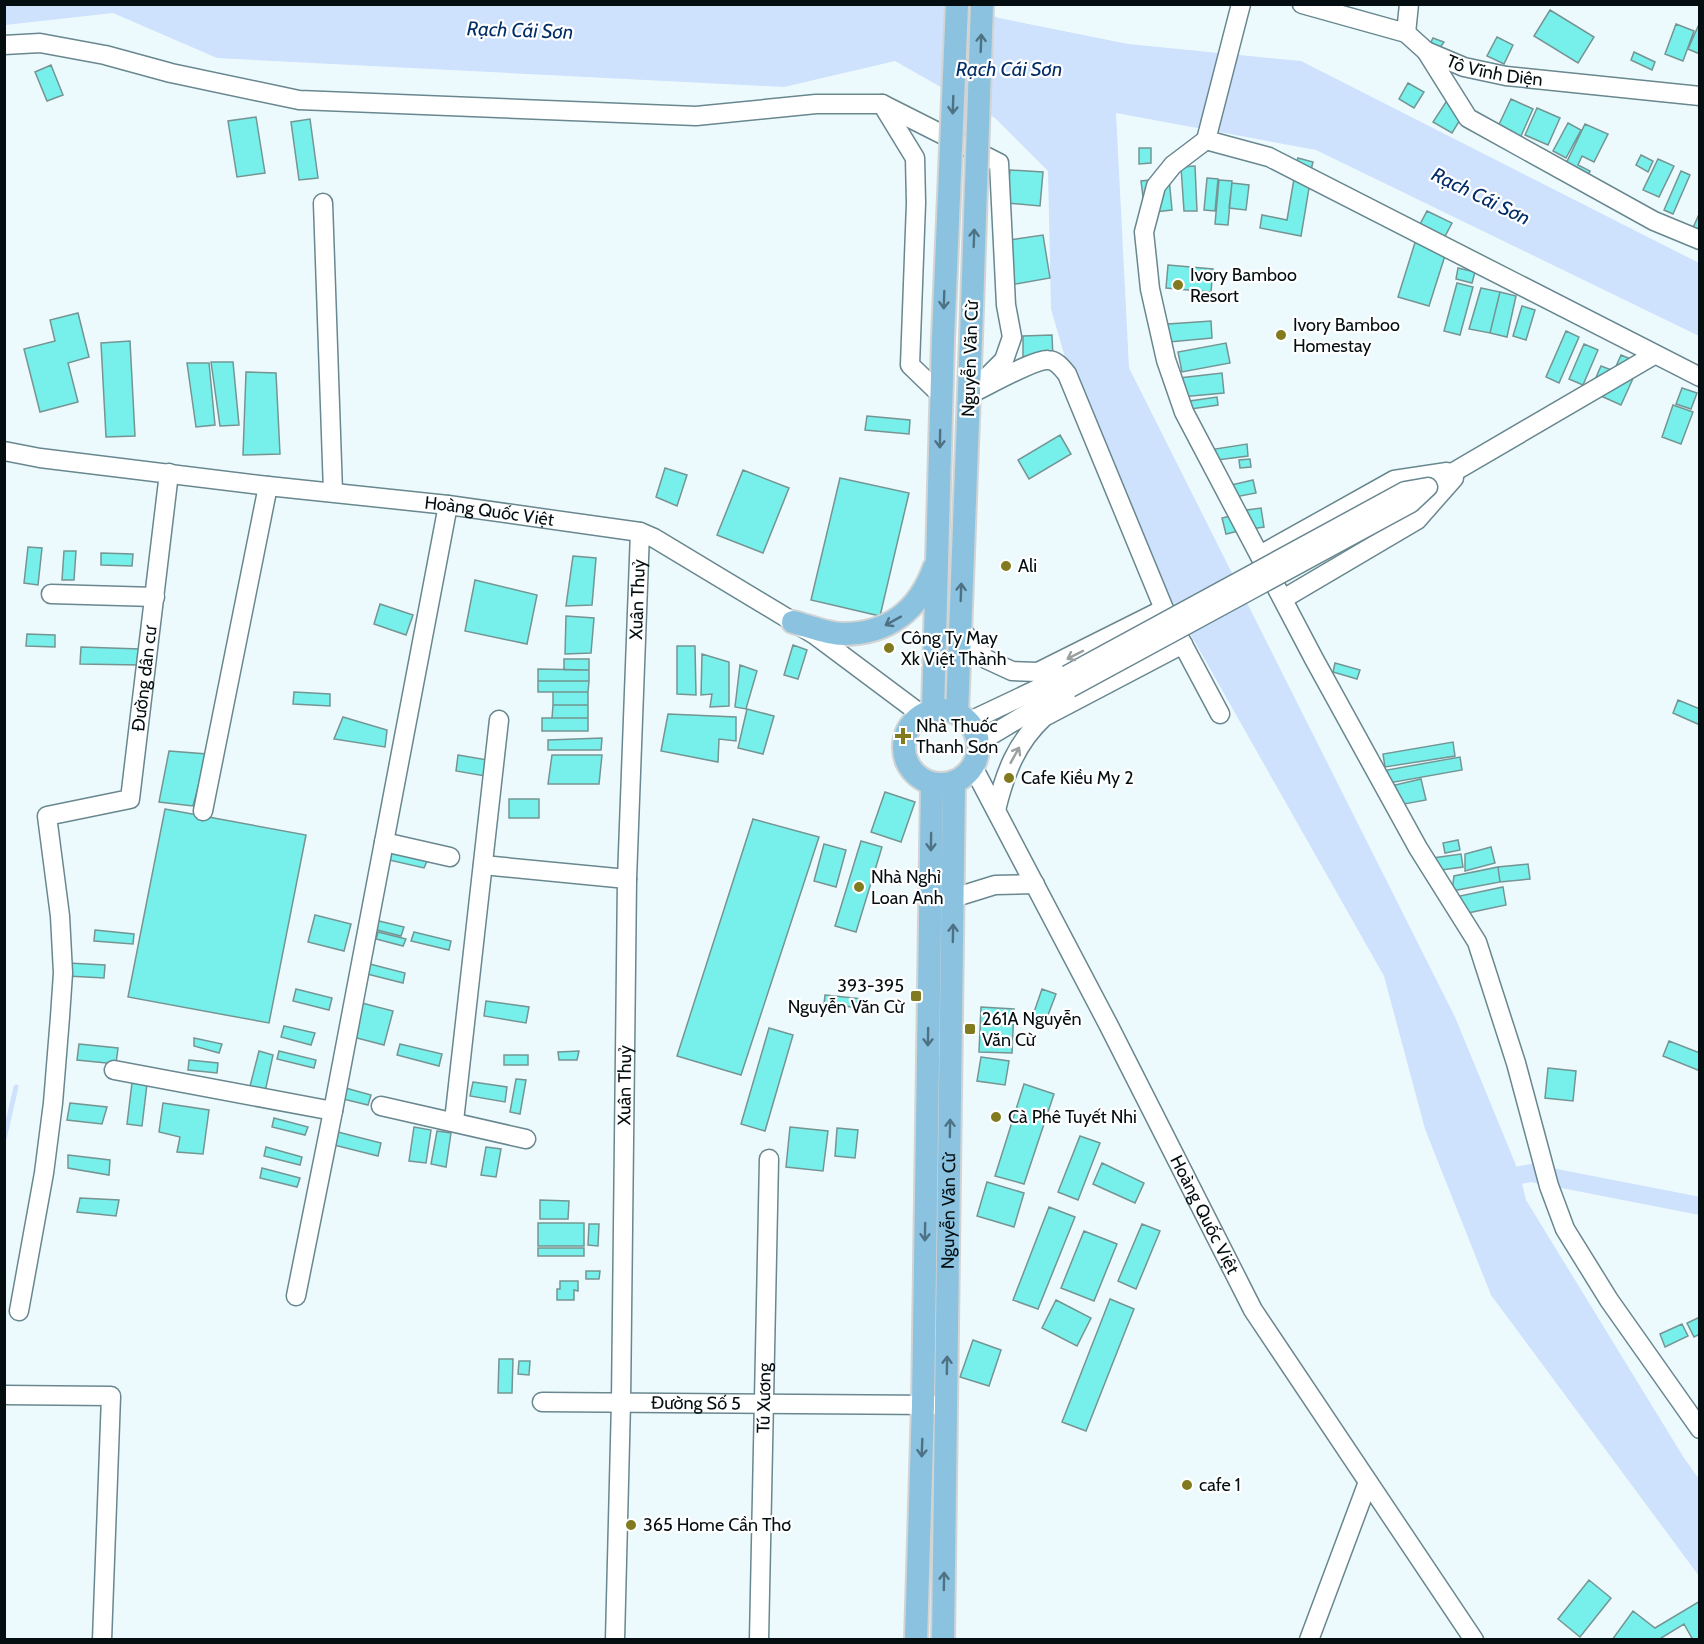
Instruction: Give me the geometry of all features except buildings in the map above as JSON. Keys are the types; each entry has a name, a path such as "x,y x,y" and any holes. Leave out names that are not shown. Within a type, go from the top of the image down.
{"main road":[{"name":"Nguyễn Văn Cừ","path":"927,713 937,558 941,394 957,4"},
{"name":"Nguyễn Văn Cừ","path":"962,718 960,628 982,4"},
{"path":"793,622 842,634 876,631 906,614 930,580 937,558"},
{"path":"947,711 962,718 975,732 978,743 974,766 954,782 932,784 919,778 910,769 903,746 906,733 913,723 927,713 947,711"},
{"name":"Nguyễn Văn Cừ","path":"943,1640 954,782"},
{"name":"Nguyễn Văn Cừ","path":"916,1640 923,1405 932,784"}],"street":[{"name":"Tô Vĩnh Diện","path":"1302,4 1406,33 1426,51 1464,68 1506,76 1700,96"},
{"path":"1406,33 1410,4"},
{"path":"1240,8 1206,140 1173,165 1156,186 1144,232 1150,289 1166,360 1185,412 1283,599 1418,848 1477,942 1516,1063 1549,1186 1566,1229 1610,1300 1700,1429"},
{"path":"4,45 40,43 105,55 171,73 299,100 696,116 816,104 882,104 999,163 1006,305 1012,337 1004,360 969,395"},
{"path":"1426,51 1468,118 1654,221 1700,240"},
{"path":"882,104 915,158 916,203 910,365 941,394"},
{"path":"1206,140 1269,157 1700,377"},
{"path":"323,203 333,492"},
{"path":"978,743 1069,681 1405,491 1428,487 1461,470 1654,355"},
{"path":"969,395 1029,365 1048,359 1058,364 1067,374 1164,609 1220,714"},
{"name":"Hoàng Quốc Việt","path":"4,451 40,458 268,486 448,505 640,532 654,538 815,635 927,713"},
{"path":"1260,555 1394,480 1461,470"},
{"path":"1283,599 1417,520 1461,470"},
{"name":"Đường dân cư","path":"19,1311 54,1103 63,973 60,916 47,816 130,799 169,473"},
{"path":"203,812 268,486"},
{"path":"296,1296 448,505"},
{"name":"Xuân Thuỷ","path":"615,1640 621,1402 627,879 640,532"},
{"path":"51,594 154,597"},
{"path":"960,628 986,659 1012,671 1038,672 1164,609"},
{"path":"996,810 1005,776 1014,755 1033,728 1044,717 1183,644"},
{"path":"962,718 1069,681"},
{"path":"454,1121 499,720"},
{"name":"Hoàng Quốc Việt","path":"974,766 1253,1310 1474,1640"},
{"path":"384,843 450,857"},
{"path":"483,865 627,879"},
{"path":"953,898 995,885 1035,884"},
{"path":"114,1070 333,1111"},
{"path":"381,1106 526,1139"},
{"name":"Tú Xương","path":"759,1640 769,1159"},
{"path":"4,1395 111,1396 102,1640"},
{"name":"Đường Số 5","path":"542,1402 946,1405"},
{"path":"1309,1640 1368,1482"}],"water":[{"name":"Rạch Cái Sơn","path":"4,5 962,5 999,18 1128,44 1301,61 1699,263 1699,336 1316,150 1116,113 1129,368 1455,1017 1520,1175 1526,1200 1699,1479 1699,1576 1491,1295 1425,1129 1384,976 1098,471 1051,309 1048,171 995,118 895,61 784,87 217,58 113,13 5,25"}],"waterway":[{"path":"4,1139 16,1087"},
{"path":"1520,1175 1531,1173 1700,1206"}],"place":[{"name":"Ivory Bamboo Resort","path":"1178,285"},
{"name":"Ivory Bamboo Homestay","path":"1281,335"},
{"name":"Ali","path":"1006,566"},
{"name":"Công Ty May Xk Việt Thành","path":"889,648"},
{"name":"Nhà Thuốc Thanh Sơn","path":"903,736"},
{"name":"Cafe Kiều My 2","path":"1009,778"},
{"name":"Nhà Nghỉ Loan Anh","path":"859,887"},
{"name":"393-395 Nguyễn Văn Cừ","path":"916,996"},
{"name":"261A Nguyễn Văn Cừ","path":"970,1029"},
{"name":"Cà Phê Tuyết Nhi","path":"996,1117"},
{"name":"cafe 1","path":"1187,1485"},
{"name":"365 Home Cần Thơ","path":"631,1525"}]}
